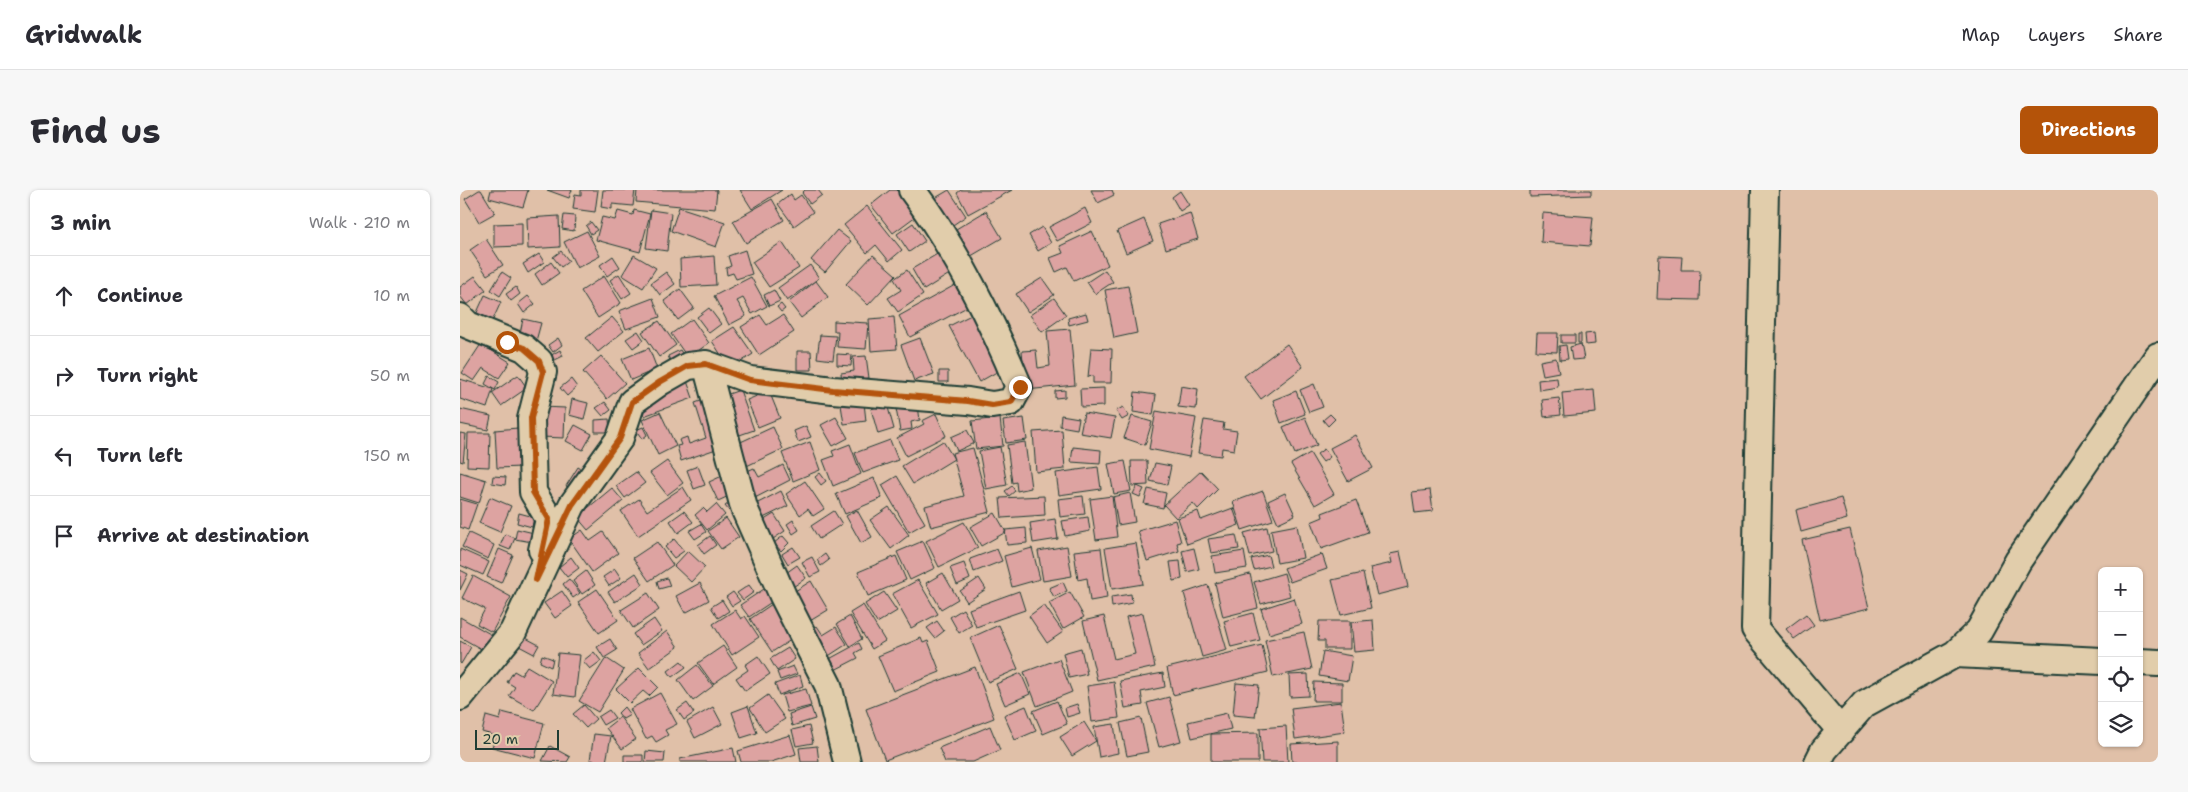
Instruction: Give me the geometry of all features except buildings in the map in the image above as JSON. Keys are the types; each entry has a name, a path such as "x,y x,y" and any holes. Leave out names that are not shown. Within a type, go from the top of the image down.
{"street":[{"path":"460,697 513,632 572,505 620,438 632,402 660,382 688,366 706,364 750,380 833,390 968,401 992,405 1011,402 1020,387 1005,352 935,220 912,190"},
{"path":"1765,190 1756,629 1841,731"},
{"path":"460,317 468,325 524,348 539,361 543,372 531,418 533,492 549,519 536,580"},
{"path":"1818,762 1824,750 1864,704 1955,654 1979,631 2018,561 2158,356"},
{"path":"706,364 744,508 783,596 828,685 847,762"},
{"path":"1955,654 2098,660"},
{"path":"2143,662 2158,663"}],"route":[{"path":"507,342 524,348 539,361 543,372 531,418 533,492 549,519 536,580 572,505 620,438 632,402 660,382 688,366 706,364 750,380 833,390 968,401 992,405 1011,402 1020,387"}]}
